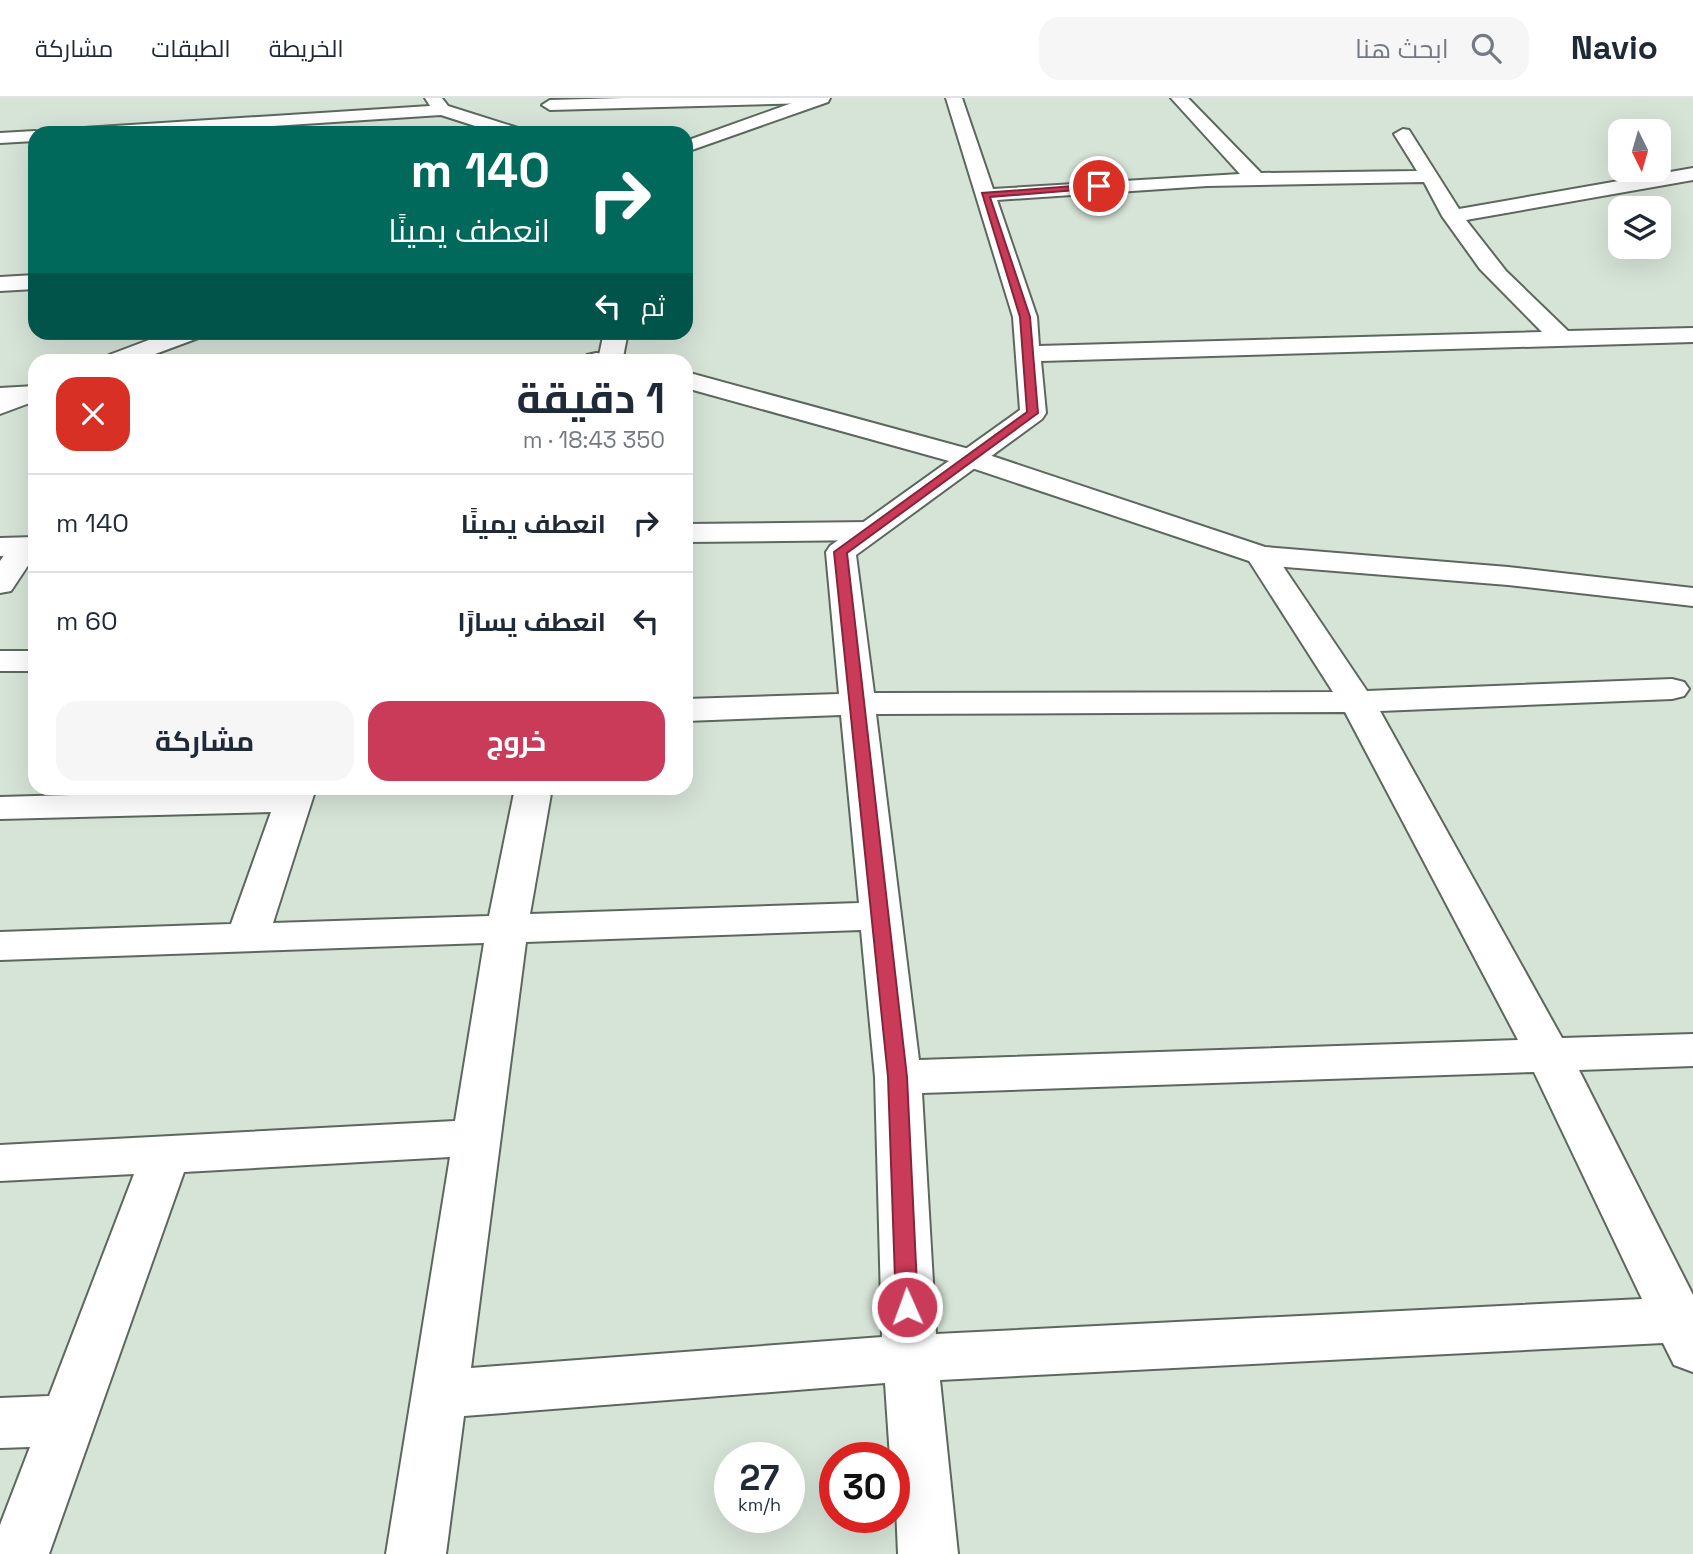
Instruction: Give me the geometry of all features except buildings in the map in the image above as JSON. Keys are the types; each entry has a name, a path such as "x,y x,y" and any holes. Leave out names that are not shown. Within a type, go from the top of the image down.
{"street":[{"path":"550,105 811,98"},
{"path":"693,144 822,98"},
{"path":"928,1554 909,1358 898,1077 855,704 841,552 1033,413 1025,317 954,98"},
{"path":"1179,98 1255,178"},
{"path":"150,126 237,117 437,104 493,126"},
{"path":"1403,134 1452,216 1480,255 1562,339"},
{"path":"0,138 28,136"},
{"path":"1452,216 1693,174"},
{"path":"985,195 1255,178 1430,176"},
{"path":"0,284 28,282"},
{"path":"1028,354 1693,335"},
{"path":"134,354 172,340"},
{"path":"693,382 970,458 1261,556 1508,576 1693,597"},
{"path":"0,396 28,394"},
{"path":"0,406 28,396"},
{"path":"693,533 870,531"},
{"path":"0,584 20,547"},
{"path":"441,1394 909,1358 1688,1329 1549,1055 1357,702 1261,556"},
{"path":"0,661 28,661"},
{"path":"693,710 855,704 1357,702 1672,689"},
{"path":"0,808 275,795"},
{"path":"247,938 296,795"},
{"path":"416,1554 508,929 532,795"},
{"path":"0,946 880,916"},
{"path":"898,1077 1693,1050"},
{"path":"0,1163 477,1138"},
{"path":"19,1554 166,1154"},
{"path":"0,1423 68,1420"}],"route":[{"path":"907,1307 898,1077 855,704 841,552 1033,413 1025,317 985,195 1099,186"}]}
